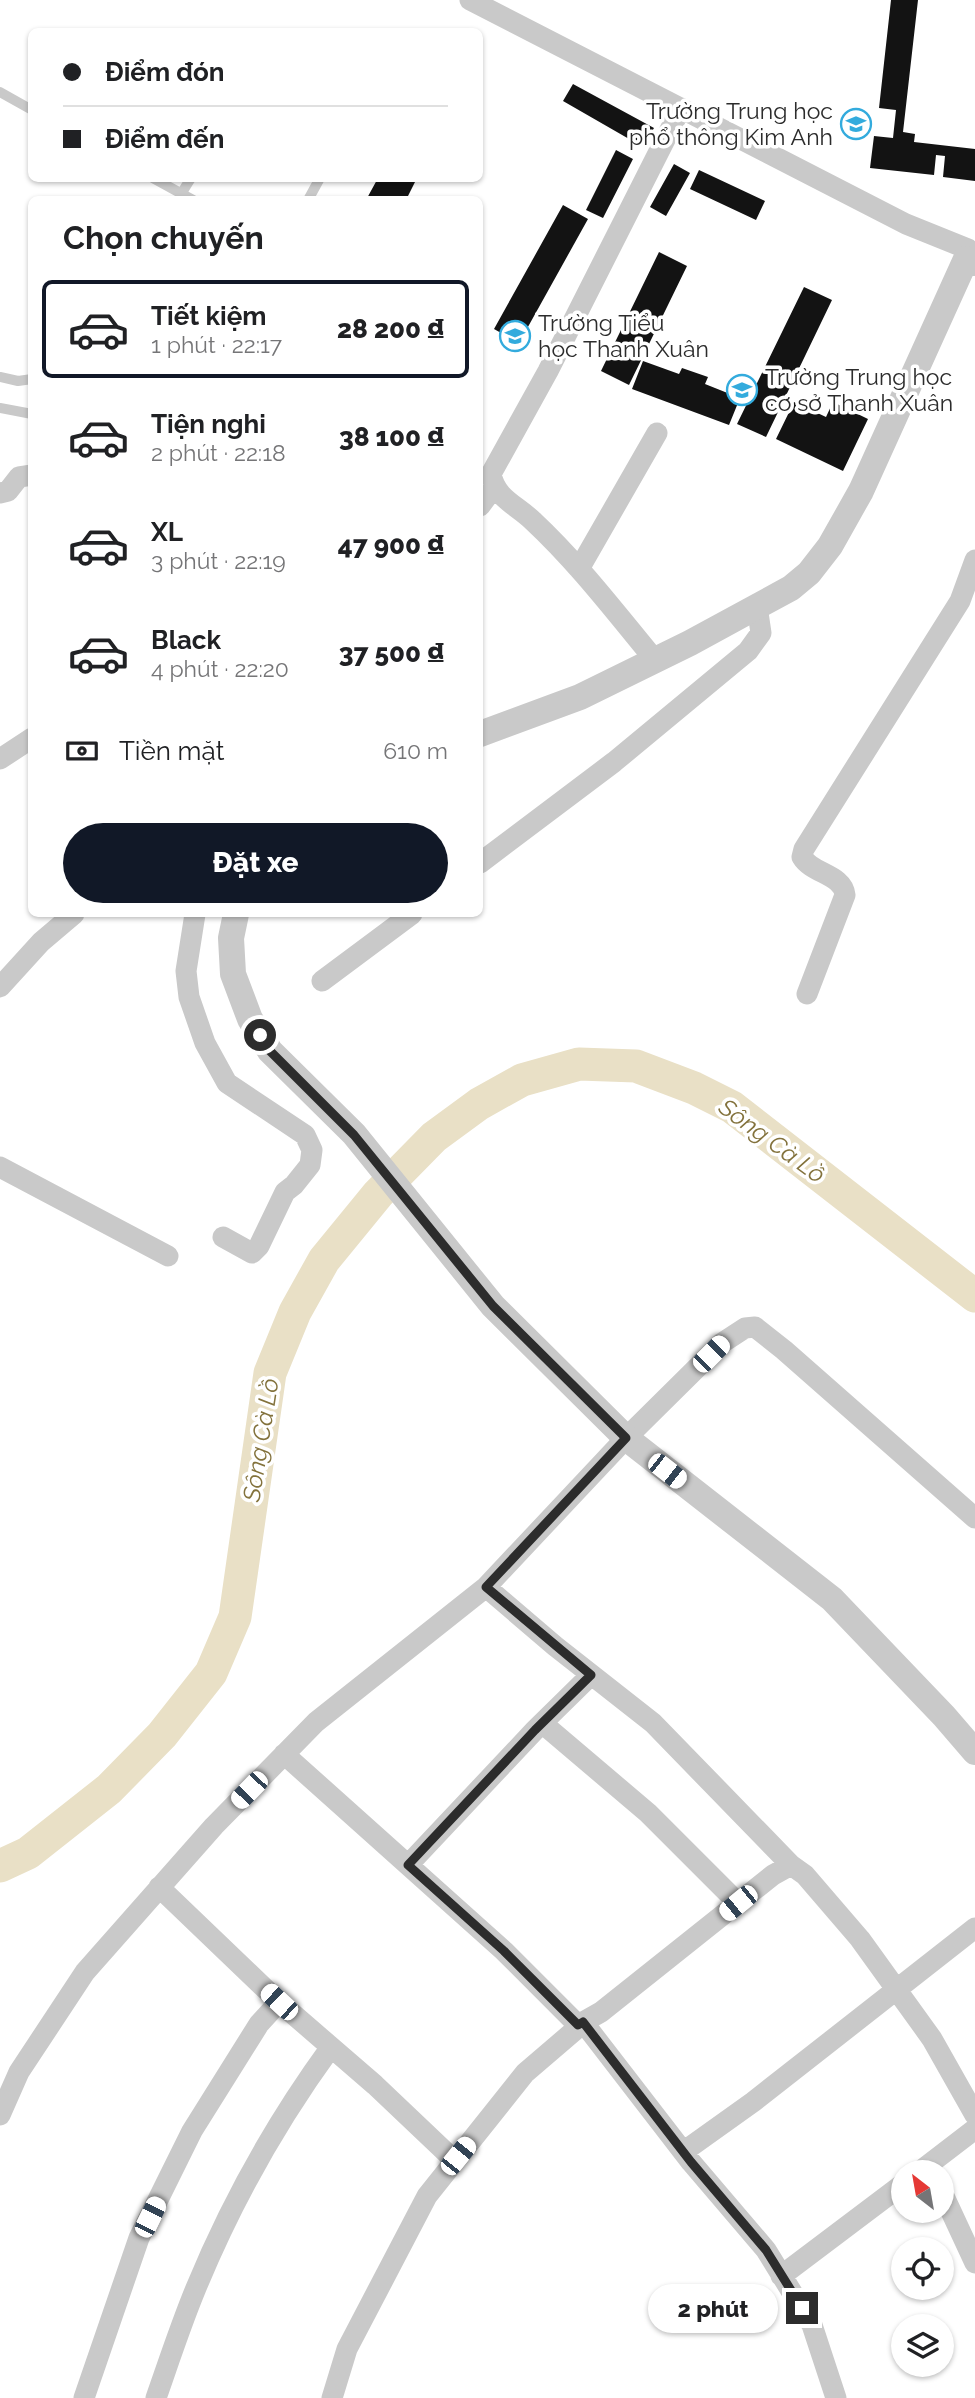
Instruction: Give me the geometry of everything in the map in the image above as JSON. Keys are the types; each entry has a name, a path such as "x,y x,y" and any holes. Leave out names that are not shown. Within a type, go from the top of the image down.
{"street":[{"path":"470,0 906,224 968,249 971,261 862,491 831,546 809,573 791,588 757,607 580,697 483,733"},
{"path":"655,660 579,569 532,519 503,498 494,487 491,474 548,372 681,108"},
{"path":"579,569 657,433"},
{"path":"0,493 8,491 19,477 28,476"},
{"path":"483,502 494,487"},
{"path":"807,994 845,894 840,883 806,864 802,857 804,849 960,601 975,560"},
{"path":"483,861 614,762 748,651 761,633 757,607"},
{"path":"0,759 28,741"},
{"path":"0,986 41,942 70,917"},
{"path":"195,917 186,971 189,997 205,1043 226,1083 305,1135 312,1150 310,1165 285,1192 259,1246 252,1253 223,1237"},
{"path":"235,917 231,937 233,974 250,1019 270,1051 354,1135 493,1306 626,1438 832,1599 975,1752"},
{"path":"321,981 408,917"},
{"path":"0,1167 168,1255"},
{"path":"0,2115 9,2068 85,1972 159,1888 285,1754 316,1722 486,1587 626,1438 722,1343 745,1328 755,1327 784,1350 975,1518"},
{"path":"486,1587 653,1723 791,1865 805,1875 860,1939 932,2039 975,2115"},
{"path":"408,1865 591,1675"},
{"path":"542,1723 648,1813 738,1903"},
{"path":"285,1754 581,2024 683,2152 766,2250 812,2325 836,2398"},
{"path":"332,2398 347,2350 427,2196 525,2073 581,2024 601,2012 773,1875 791,1865"},
{"path":"159,1888 279,2002 375,2085 454,2160"},
{"path":"683,2152 753,2102 975,1928"},
{"path":"84,2398 139,2238 192,2131 259,2024 279,2002"},
{"path":"156,2398 196,2288 250,2173 331,2047"},
{"path":"936,2160 975,2129"},
{"path":"781,2276 891,2193"},
{"path":"954,2218 975,2263"}],"lane":[{"path":"0,92 28,108"},
{"path":"160,182 185,196"},
{"path":"181,194 188,182"},
{"path":"0,377 19,382 28,380"},
{"path":"0,408 28,413"}],"building":[{"path":"891,0 918,0 903,132 915,134 914,142 975,149 975,181 943,177 945,156 936,155 934,175 870,168 874,136 893,138 896,110 879,108"},
{"path":"573,84 654,128 643,147 563,101"},
{"path":"616,150 633,159 603,218 586,210"},
{"path":"674,164 690,173 666,216 650,207"},
{"path":"699,170 765,201 756,220 690,189"},
{"path":"376,182 415,182 408,196 368,196"},
{"path":"563,205 588,219 519,343 494,329"},
{"path":"659,252 687,266 629,385 601,371"},
{"path":"804,287 832,300 766,437 737,424"},
{"path":"643,361 679,374 682,368 708,377 705,384 740,398 729,425 632,389"},
{"path":"794,402 826,417 833,402 868,419 843,471 776,439"}],"waterway":[{"name":"Sông Cà Lồ","path":"0,1866 28,1853 109,1789 162,1735 211,1673 235,1617 270,1373 295,1312 324,1260 378,1194 434,1137 479,1104 522,1080 579,1064 636,1066 694,1088 732,1107 975,1296"}],"place":[{"name":"Trường Trung học phổ thông Kim Anh","path":"856,124"},
{"name":"Trường Tiểu học Thanh Xuân","path":"515,336"},
{"name":"Trường Trung học cơ sở Thanh Xuân","path":"742,390"}],"route":[{"path":"260,1035 270,1051 354,1135 493,1306 626,1438 486,1587 591,1675 535,1730 408,1865 504,1951 578,2025 583,2022 691,2162 766,2250 802,2308"}]}
